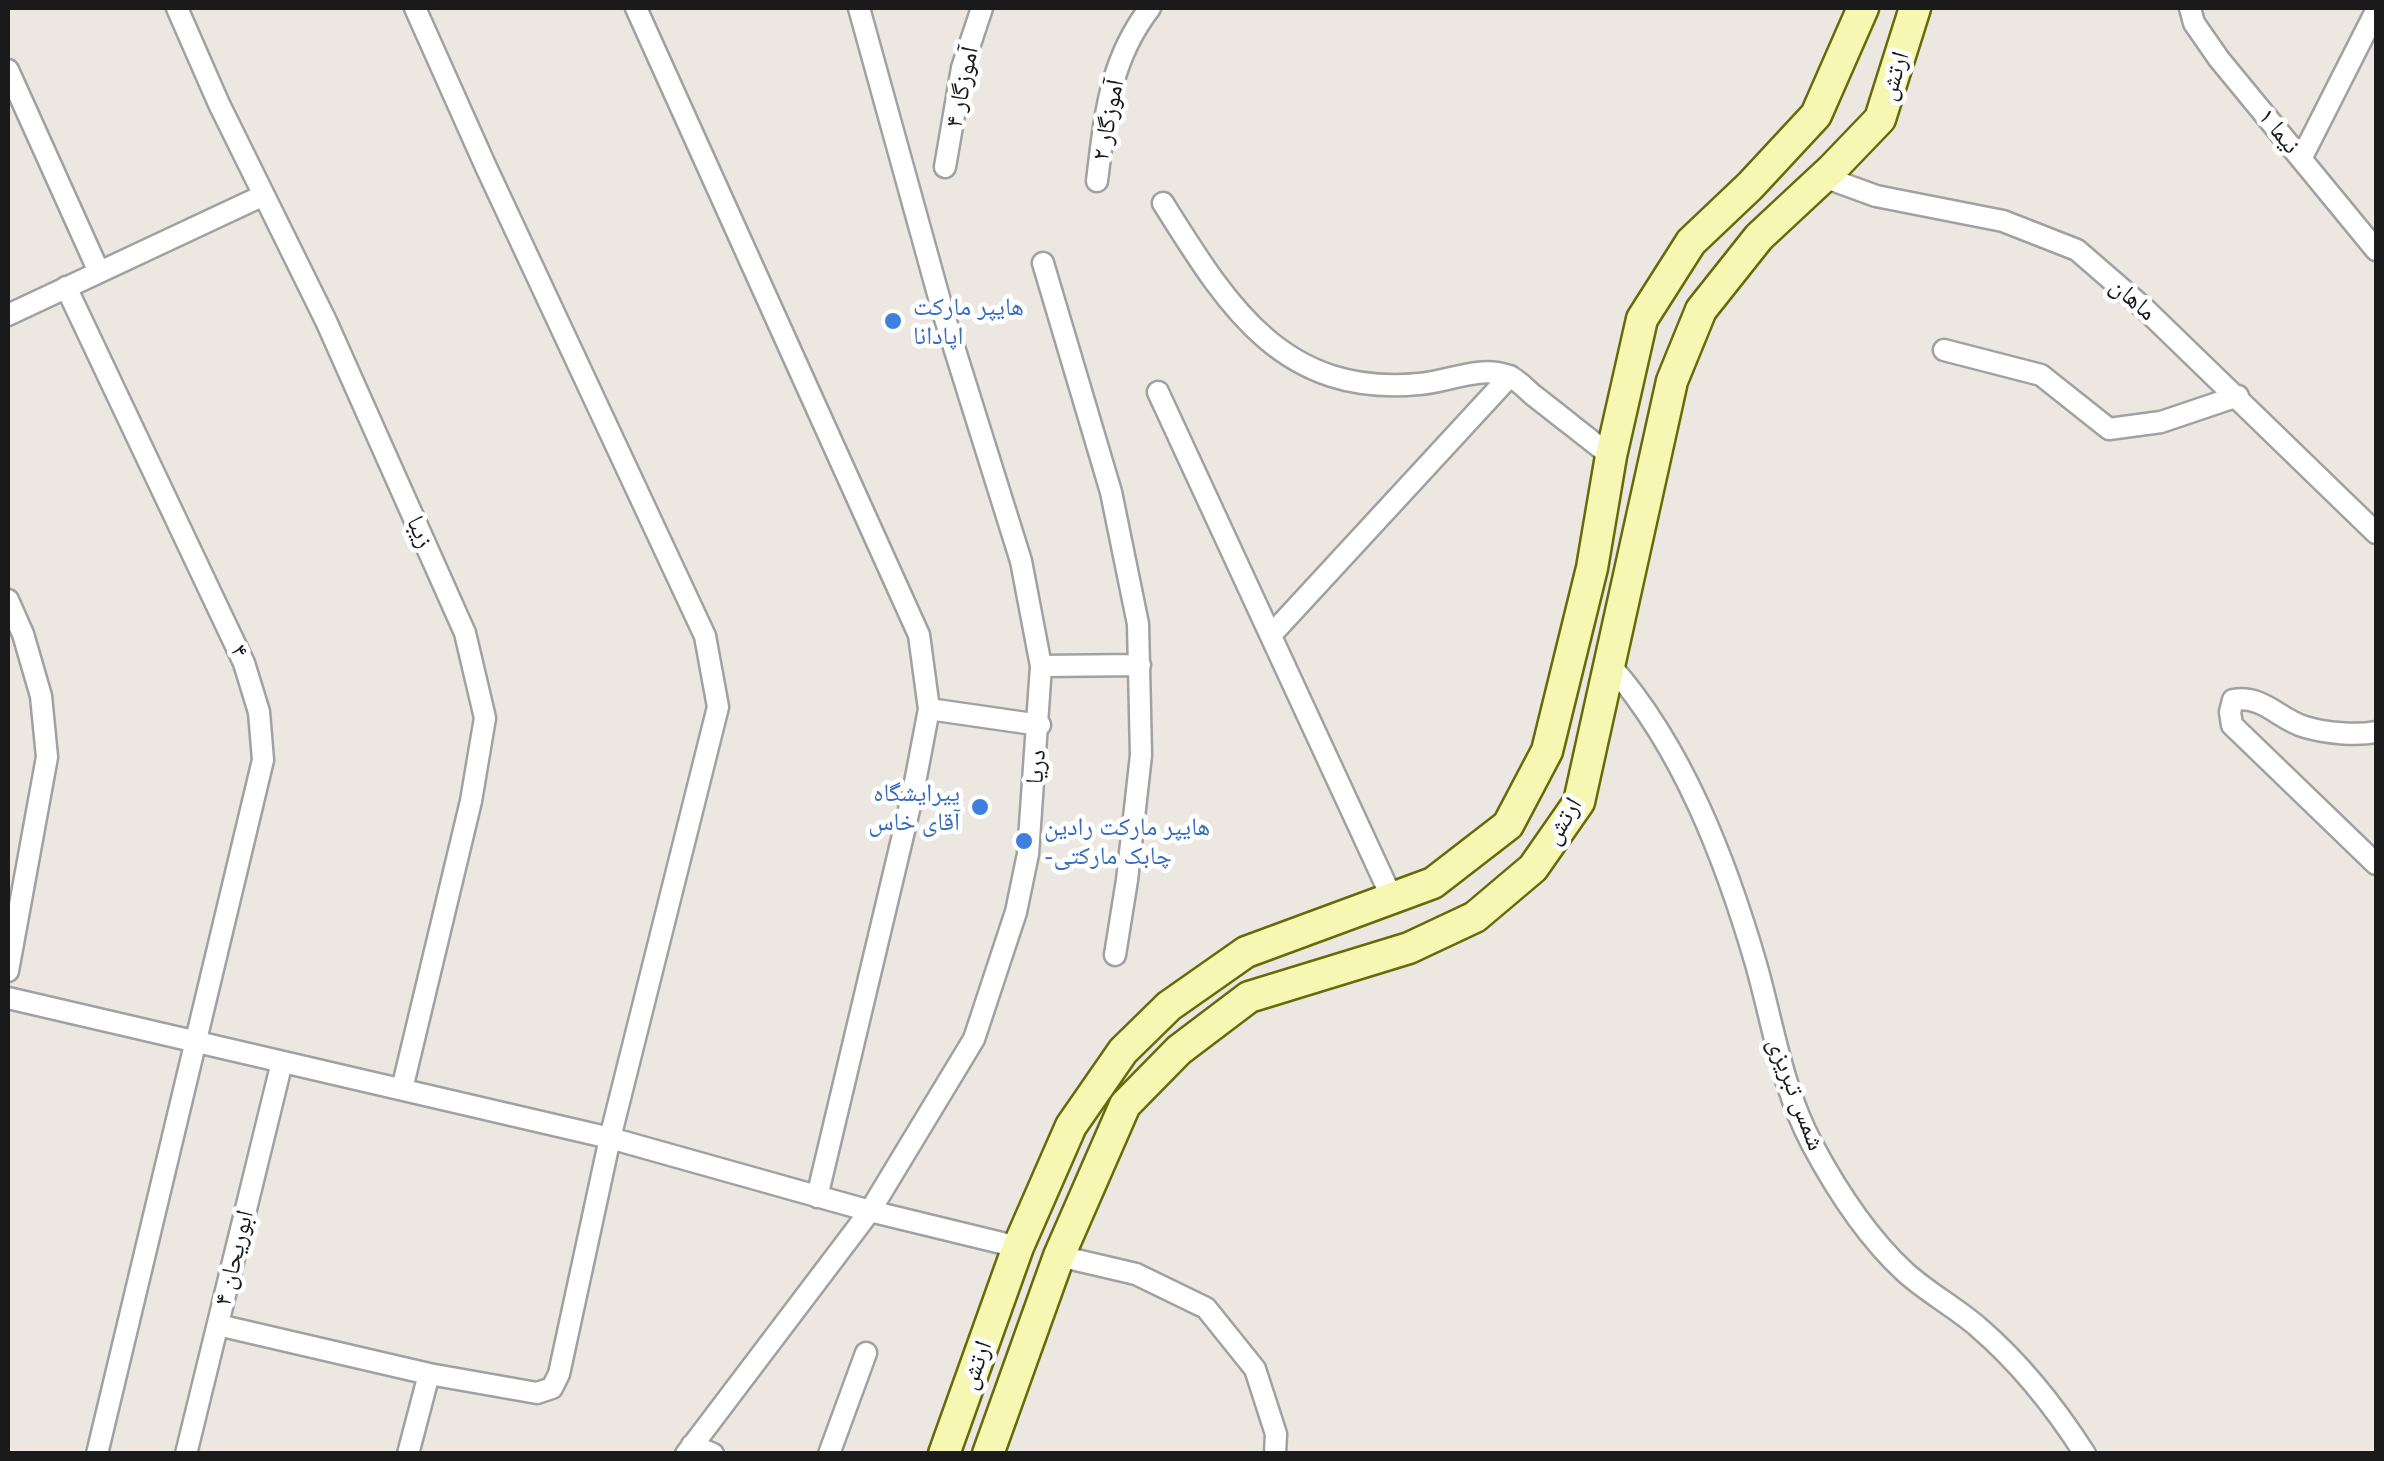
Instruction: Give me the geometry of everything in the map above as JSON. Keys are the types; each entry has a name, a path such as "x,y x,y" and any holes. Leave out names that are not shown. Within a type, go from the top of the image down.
{"main road":[{"name":"ارتش","path":"944,1454 1018,1247 1072,1126 1123,1052 1169,1006 1246,952 1433,883 1508,824 1547,751 1592,568 1611,456 1642,319 1691,242 1816,116 1864,8"},
{"name":"ارتش","path":"988,1454 1059,1256 1124,1105 1178,1050 1249,996 1409,948 1475,917 1533,868 1579,802 1672,381 1701,310 1759,237 1880,118 1915,8"}],"street":[{"name":"زیبا","path":"180,8 465,633 486,718 472,801 402,1089"},
{"path":"218,1325 429,1374 537,1393 552,1388 559,1374 610,1138 718,706 704,636 415,8"},
{"path":"636,8 919,635 929,709 913,794 817,1196"},
{"name":"دریا","path":"689,1450 870,1211 974,1040 1016,912 1024,873 1040,725 1042,666 1021,561 924,244 859,8"},
{"name":"آموزگار ۴","path":"945,167 962,68 982,8"},
{"name":"آموزگار ۲","path":"1097,181 1108,94 1132,31 1150,8"},
{"name":"نیما ۱","path":"2190,8 2194,23 2220,59 2376,250"},
{"path":"2301,159 2376,11"},
{"path":"8,70 99,272"},
{"name":"ماهان","path":"1824,176 1876,196 2003,221 2077,250 2238,396 2376,533"},
{"path":"8,315 264,195"},
{"path":"1162,203 1213,283 1267,342 1304,368 1342,381 1380,385 1421,384 1471,372 1510,376 1611,456"},
{"path":"1043,263 1111,492 1138,624 1142,755 1115,954"},
{"name":"۴","path":"66,288 244,663 259,712 263,760 97,1454"},
{"path":"1944,350 2041,375 2109,429 2161,422 2238,396"},
{"path":"1271,636 1510,376"},
{"path":"1158,392 1392,898"},
{"path":"8,600 23,634 41,696 48,757 8,970"},
{"path":"1042,666 1140,665"},
{"name":"شمس تبریزی","path":"1611,666 1636,695 1682,776 1723,865 1756,964 1780,1065 1810,1140 1852,1213 1905,1272 1980,1328 2054,1405 2085,1454"},
{"path":"2376,732 2304,727 2248,698 2233,700 2230,712 2232,724 2376,864"},
{"path":"929,709 1040,725"},
{"path":"8,998 610,1138 870,1211 1018,1247"},
{"name":"ابوریحان ۴","path":"186,1454 282,1062"},
{"path":"1059,1256 1136,1274 1206,1308 1255,1369 1276,1434 1274,1454"},
{"path":"829,1454 866,1353"},
{"path":"408,1454 429,1374"},
{"path":"689,1450 713,1454"}],"place":[{"name":"هایپر مارکت اپادانا","path":"893,321"},
{"name":"پیرایشگاه آقای خاس","path":"980,807"},
{"name":"هایپر مارکت رادین -چابک مارکتی","path":"1024,841"}]}
